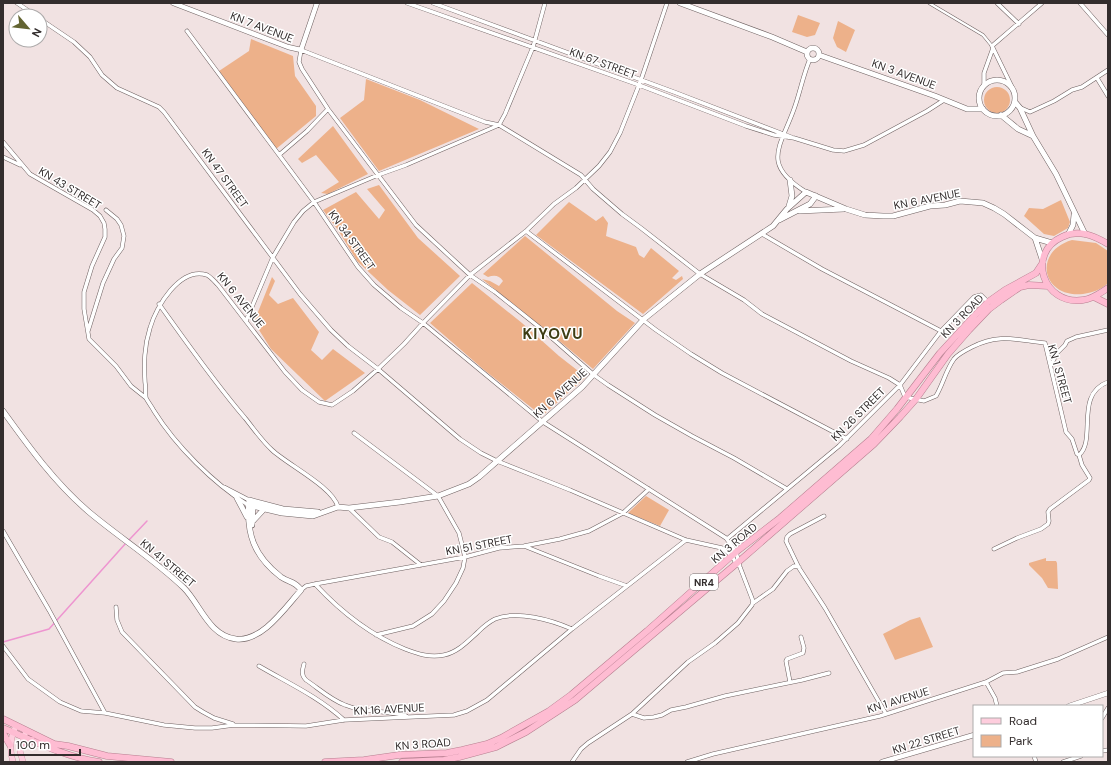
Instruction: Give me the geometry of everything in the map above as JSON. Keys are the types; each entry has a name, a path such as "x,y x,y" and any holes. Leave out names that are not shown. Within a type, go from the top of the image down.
{"highway":[{"path":"1108,244 1099,238 1085,234 1069,233 1052,243 1043,263 1043,274 1048,286 1058,296 1064,299 1083,300 1094,297 1108,288"},
{"name":"KN 3 ROAD","path":"325,762 364,760 399,755 447,753 488,744 549,711 571,695 647,631 734,554 780,518 871,439 957,333 988,302 1036,273 1043,263"},
{"name":"KN 3 ROAD","path":"402,762 444,760 496,747 526,732 574,700 738,564 874,444 916,398 948,354 990,309 1020,287 1029,284 1048,286"},
{"path":"1094,297 1108,304"},
{"path":"3,719 16,726 32,740 84,760 99,762"},
{"path":"3,728 54,744 107,756 171,762"},
{"path":"3,733 10,745"},
{"path":"21,745 32,740"}],"main road":[{"path":"680,3 772,37 807,52 810,59 815,59 818,56 818,52 814,48 811,48 807,52"},
{"name":"KN 3 AVENUE","path":"818,56 860,69 967,109 983,109"},
{"path":"1033,136 1018,129 1001,116 991,115 983,109 978,99 979,93 984,85 995,79 1007,82 1012,87 1015,102 1020,108 1033,136 1056,174 1074,214 1085,234"},
{"path":"1001,116 1010,110 1015,102"},
{"path":"787,209 792,196 790,180"},
{"name":"KN 6 AVENUE","path":"778,221 787,209 806,192 846,209 865,215 883,216 893,216 930,206 945,205 960,201 972,201 994,208 1017,223 1035,238 1052,243"},
{"name":"KN 6 AVENUE","path":"251,503 264,509 282,513 313,516 338,507 349,508 438,496 469,484 480,477 582,388 644,319 700,274 762,234 778,221 810,204 816,196"},
{"path":"799,210 846,209"},
{"path":"1069,233 1073,225 1074,214"},
{"path":"1035,238 1043,263"},
{"name":"KN 41 STREET","path":"3,411 28,447 61,485 89,512 184,588 211,625 225,636 235,639 257,635 265,630 301,590"},
{"path":"237,498 250,522 256,544 256,550 263,560 283,578 297,584 301,590"},
{"path":"250,522 251,503"},
{"name":"KN 6 AVENUE","path":"251,503 291,510 323,512"},
{"path":"250,522 264,509"},
{"path":"13,762 10,745 16,726"},
{"path":"22,762 21,745 25,734"}],"street":[{"name":"KN 7 AVENUE","path":"173,3 301,50"},
{"path":"317,3 301,50 299,62 302,69 328,110 416,225 470,275 495,292 544,331 594,375 654,414 787,489"},
{"name":"KN 67 STREET","path":"407,3 639,85 746,126 784,135 833,150 851,149 864,145 903,125 944,100"},
{"name":"KN 67 STREET","path":"434,3 749,120 784,135"},
{"path":"246,321 273,257 294,222 303,211 314,202 499,125 536,40 545,3"},
{"name":"KN 6 AVENUE","path":"251,503 237,498 221,486 190,456 160,420 146,398 144,360 149,329 159,304 180,281 195,274 207,275 218,284 289,376 302,390 319,402 332,405 353,391 404,344 470,275 526,231 554,204 576,188 599,166 610,152 620,133 641,80 667,3"},
{"path":"929,3 983,35 993,47 1012,87"},
{"path":"997,3 1019,24"},
{"path":"984,85 984,73 993,47 1042,3"},
{"path":"1080,3 1108,35"},
{"name":"KN 47 STREET","path":"48,24 74,42 90,58 102,75 117,88 159,107 164,112 300,294 331,330 359,356 378,368 460,439 480,454 570,490 686,540"},
{"name":"KN 34 STREET","path":"186,31 314,202 358,267 374,285 401,308 423,323 543,422 727,539"},
{"path":"301,50 485,122 499,125 585,178 593,189 622,214 700,274 744,300 762,314 889,378 900,385 905,397 916,398"},
{"path":"806,192 790,180 780,168 778,161 778,149 795,107 810,59"},
{"path":"1020,108 1030,112 1097,78 1108,70"},
{"path":"1097,78 1108,96"},
{"path":"279,155 307,131 328,110"},
{"path":"746,126 749,120"},
{"name":"KN 43 STREET","path":"3,142 30,174 93,210 100,216 104,223 106,229 105,237 90,271 84,292 87,333 89,339 116,366 131,386 146,398"},
{"path":"3,157 21,165"},
{"path":"87,333 105,276 122,248 124,236 117,219 106,210"},
{"path":"526,231 644,319 656,330 712,367 847,439"},
{"path":"762,234 822,269 941,331"},
{"name":"KN 26 STREET","path":"727,539 847,439 900,385 941,331 977,295 983,296 988,302"},
{"path":"159,304 220,390 258,435 273,451 299,469 330,494 337,502 338,507"},
{"path":"1050,366 1057,353 1067,341 1108,330"},
{"name":"KN 1 STREET","path":"916,398 924,401 936,396 955,359 971,347 989,340 1006,338 1045,343 1066,432 1072,439 1077,454 1079,455 1082,452 1085,443 1089,402 1095,391 1108,382"},
{"path":"354,433 438,496 459,533 465,557 463,568 456,583 444,601 432,614 413,626 376,635"},
{"path":"994,549 1017,538 1042,529 1048,524 1048,512 1050,509 1089,480 1090,478 1082,465 1079,455"},
{"name":"KN 6 AVENUE","path":"221,486 251,503"},
{"name":"KN 51 STREET","path":"301,590 306,586 315,584 465,557 498,548 524,546 560,539 589,531 623,513 649,489"},
{"path":"349,508 379,537 392,542 421,565"},
{"path":"824,516 790,534 786,541 799,568 825,608 886,714"},
{"path":"3,531 51,614 105,714"},
{"path":"727,539 753,598 753,603"},
{"path":"686,540 718,546 734,554"},
{"name":"KN 16 AVENUE","path":"3,646 28,679 60,702 81,711 164,725 195,728 212,728 234,725 306,726 344,720 454,715 476,706 509,682 572,629 686,540"},
{"path":"524,546 627,586"},
{"path":"572,762 581,749 588,743 632,714 688,662 715,643 738,623 753,603 773,589 787,571 794,566 799,568"},
{"path":"315,584 354,620 376,635 388,642 426,656 444,655 453,652 467,643 490,622 508,616 522,616 547,620 572,629"},
{"path":"116,607 117,620 122,632 139,651 195,706 214,718 234,725"},
{"path":"790,682 786,661 787,659 803,653 804,648 801,637"},
{"name":"KN 1 AVENUE","path":"687,762 713,754 886,714 986,682 1003,673 1017,672 1058,660 1108,637"},
{"path":"304,664 302,676 344,705 361,709 394,712 409,716"},
{"path":"259,666 307,693 332,709 344,720"},
{"path":"632,714 644,718 654,717 662,715 670,710 725,696 829,673"},
{"path":"986,682 995,698 997,705"},
{"path":"1072,705 1108,693"},
{"name":"KN 22 STREET","path":"882,762 973,735"},
{"path":"1063,762 1076,757"}],"green space":[{"path":"798,15 820,23 815,35 807,37 792,32"},
{"path":"838,21 855,30 846,52 837,47 833,38"},
{"path":"251,39 293,56 295,76 316,106 316,116 276,149 219,71 249,51"},
{"path":"366,79 420,100 479,129 379,171 340,118 364,100"},
{"path":"997,87 1006,91 1010,100 1006,109 997,113 988,109 984,100 988,91"},
{"path":"333,126 368,174 328,194 321,193 339,182 316,155 302,163 298,159"},
{"path":"379,185 418,238 460,276 420,315 388,290 357,261 338,230 323,210 356,192 379,219 385,210 367,189"},
{"path":"1061,200 1070,222 1068,228 1054,236 1044,234 1024,216 1029,208 1043,209"},
{"path":"569,202 596,221 603,216 608,223 606,236 636,247 639,255 644,258 651,248 679,271 672,278 676,280 682,276 683,279 643,314 536,235"},
{"path":"525,236 617,311 635,323 593,369 557,339 560,333 553,328 548,332 482,279 499,286 503,281 500,278 494,276 488,277 483,274"},
{"path":"1072,240 1096,243 1108,251 1108,283 1094,291 1083,294 1069,293 1058,289 1051,282 1047,273 1047,263 1051,254 1059,246"},
{"path":"272,277 275,281 269,295 278,304 293,298 319,332 311,350 322,360 333,349 365,373 325,401 271,349 254,322"},
{"path":"472,283 586,377 542,416 483,369 430,323"},
{"path":"646,496 669,510 660,526 628,513"},
{"path":"1046,558 1046,561 1056,561 1057,563 1058,589 1048,588 1042,578 1029,565 1029,563"},
{"path":"920,617 933,647 895,660 883,634 910,620"}],"waterway":[{"path":"129,540 147,521"},
{"path":"3,642 49,629 126,543"}],"district":[{"name":"KIYOVU","path":"553,334"}]}
